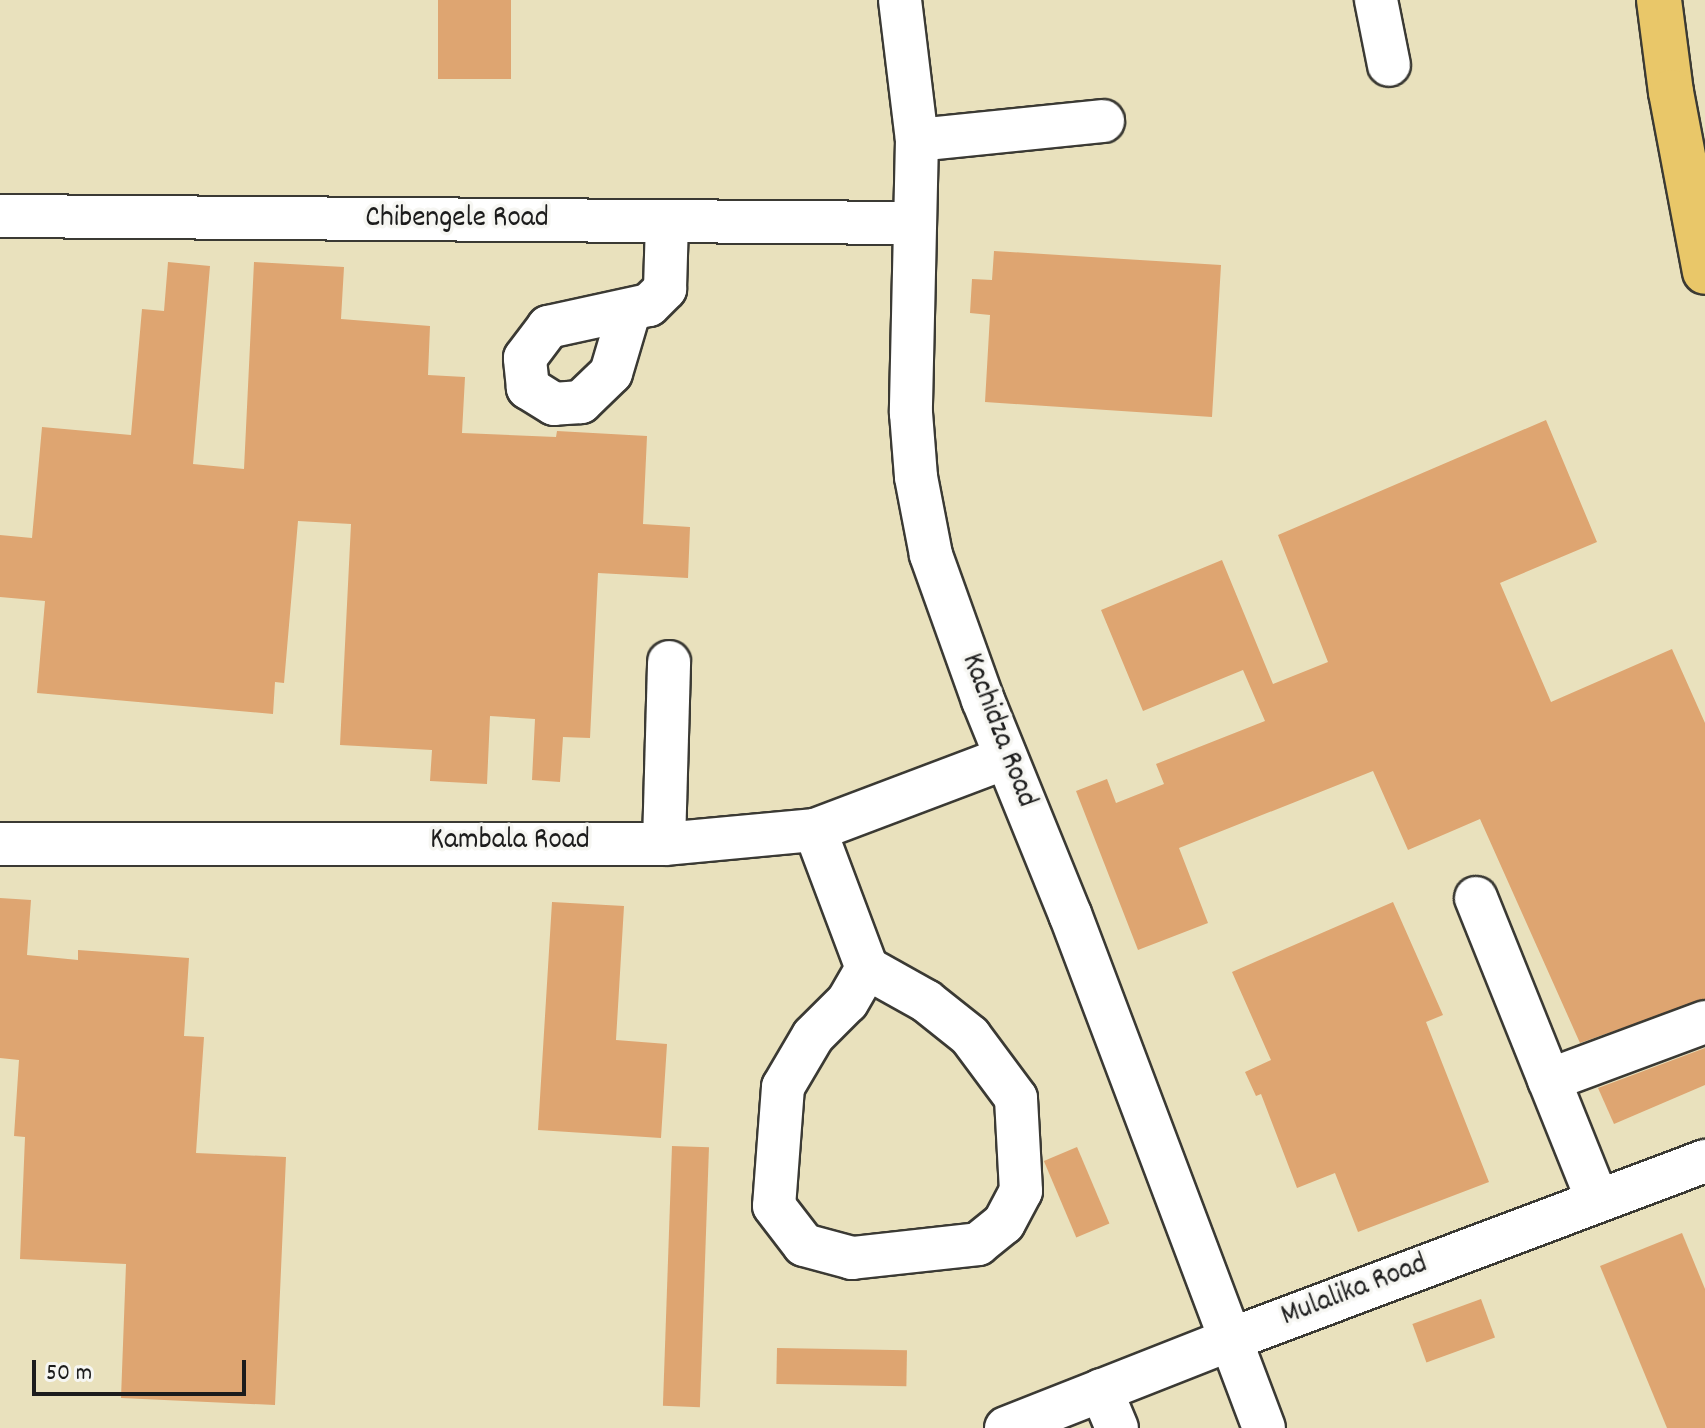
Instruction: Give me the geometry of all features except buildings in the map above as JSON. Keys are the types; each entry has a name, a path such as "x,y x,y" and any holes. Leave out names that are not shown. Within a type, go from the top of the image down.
{"main road":[{"path":"1659,0 1676,121 1705,272"}],"street":[{"name":"Kachidza Road","path":"900,0 917,140 911,335 916,477 931,555 1264,1428"},
{"path":"1376,0 1389,65"},
{"path":"917,140 1103,121"},
{"name":"Chibengele Road","path":"0,216 915,223"},
{"path":"626,312 649,305 665,289 667,221"},
{"path":"664,844 669,662"},
{"name":"Kambala Road","path":"0,844 664,844 815,830 1006,758"},
{"path":"815,830 867,968 926,1001 970,1036 1016,1098 1021,1191 1004,1223 978,1244 852,1258 804,1245 774,1206 783,1087 813,1036 847,1002 867,968"},
{"path":"1476,898 1597,1199"},
{"path":"1549,1080 1705,1022"},
{"name":"Mulalika Road","path":"1006,1428 1597,1199 1705,1161"},
{"path":"1101,1390 1117,1428"}]}
